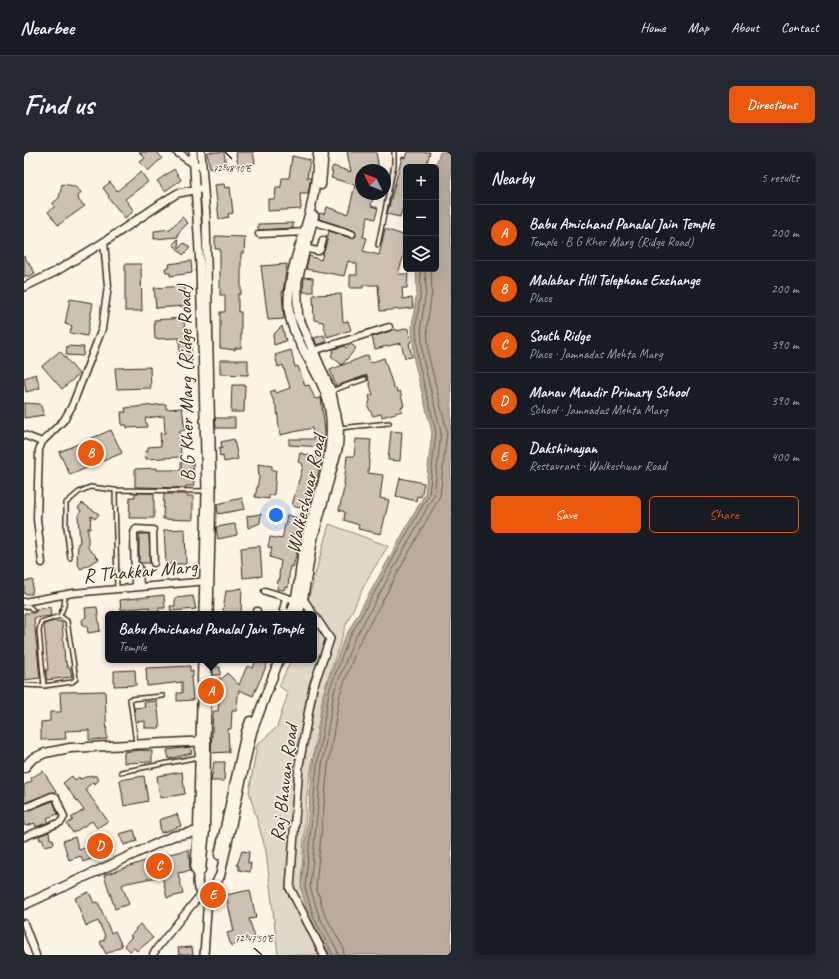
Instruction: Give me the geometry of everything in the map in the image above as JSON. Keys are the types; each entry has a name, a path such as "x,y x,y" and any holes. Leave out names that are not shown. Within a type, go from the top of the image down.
{"main road":[{"name":"Walkeshwar Road","path":"318,152 320,178"},
{"name":"Walkeshwar Road","path":"298,611 300,600 304,548 335,428 328,392 310,352 295,329 289,313 289,290 307,232 320,178 324,152"},
{"name":"Walkeshwar Road","path":"293,611 300,600"},
{"path":"218,879 215,876 246,732 272,663"},
{"path":"203,741 201,831 195,869 198,874 198,887 204,895 216,890 252,732 278,663"},
{"path":"24,768 32,759 44,753 70,748 203,741"},
{"path":"201,831 199,757 203,741"},
{"path":"24,905 173,836 201,831"}],"street":[{"path":"177,152 199,165"},
{"name":"B G Kher Marg (Ridge Road)","path":"193,152 199,165 204,188 209,491 207,581 209,611"},
{"name":"B G Kher Marg (Ridge Road)","path":"201,152 196,189 209,491"},
{"path":"24,287 55,272 104,242 178,193 204,188"},
{"path":"310,220 352,234"},
{"path":"259,234 307,232"},
{"path":"302,248 314,251 320,250 323,240"},
{"path":"42,564 37,519 39,450 42,442 64,420 72,406 102,329 108,286 104,242"},
{"path":"310,352 389,327"},
{"path":"24,436 42,442"},
{"path":"138,587 134,532 136,529 153,530 154,563"},
{"path":"138,587 139,566"},
{"name":"B G Kher Marg (Ridge Road)","path":"203,611 207,581"},
{"name":"R Thakkar Marg","path":"24,602 73,593 207,581"},
{"path":"265,591 286,598 300,600"},
{"path":"285,611 283,610 286,598"},
{"name":"Raj Bhavan Road","path":"300,600 310,611"},
{"name":"Raj Bhavan Road","path":"317,620 330,639 313,687 299,764 290,888 324,955"},
{"path":"202,663 203,741"},
{"path":"203,741 208,663"},
{"path":"24,808 52,796 56,796 64,817 61,822 24,836"},
{"path":"153,955 157,948 204,895"},
{"path":"204,895 204,955"},
{"path":"24,923 36,955"}],"lane":[{"path":"378,245 394,165 394,152"},
{"path":"328,392 366,379"},
{"path":"335,428 389,423"},
{"path":"70,558 66,526 66,503 79,492 90,487 115,490 209,491"},
{"path":"115,490 117,589"},
{"path":"60,616 64,606 65,594"},
{"path":"24,607 29,606 33,610"},
{"path":"44,686 39,631 41,622 60,616"},
{"path":"24,686 44,686 72,682 76,679 67,621 60,616"},
{"path":"137,745 130,699 163,696"},
{"path":"121,772 199,757"}],"shaded area":[{"path":"329,524 388,546 368,578 347,622 323,694 307,794 301,883 338,955 278,955 266,851 249,792 257,745 277,727 288,693 279,686 290,663 317,663 317,611 305,611"}],"water":[{"path":"440,152 451,152 451,955 330,955 310,919 301,888 313,764 325,690 344,639 425,494 432,432 414,361 412,326 417,290 416,272 439,272 439,164 436,164"}],"building":[{"path":"139,152 157,152 162,158 148,171 140,162 145,158"},
{"path":"207,152 224,152 226,167 210,169"},
{"path":"236,152 253,152 255,163 238,167"},
{"path":"347,152 376,152 378,164 355,164 355,185 331,178 333,166 351,172"},
{"path":"407,152 430,152 427,164 403,164 403,208 400,217 387,214 402,157 405,158"},
{"path":"292,156 310,160 307,178 311,178 308,193 300,193 301,209 268,211 268,199 275,199 276,187 281,187 282,178 289,178"},
{"path":"174,169 181,180 165,191 157,181"},
{"path":"141,172 148,182 125,199 134,211 125,218 108,197 109,196 103,188 110,182 117,191"},
{"path":"62,184 74,186 81,192 78,196 79,201 85,206 58,225 48,212 54,207 53,203 59,198"},
{"path":"224,184 225,188 230,187 233,213 228,214 229,217 219,219 215,185"},
{"path":"355,185 355,200 372,200 371,206 378,208 375,219 368,217 363,237 367,238 363,251 379,255 385,229 403,235 403,258 398,274 408,274 407,288 402,288 403,299 412,298 413,308 380,311 378,285 363,285 363,288 350,288 350,275 357,275 357,264 348,261 344,276 306,269 309,256 321,260 327,241 326,235 328,236 329,231 351,238 356,236 353,230 319,219 319,213 324,214 327,207 347,214"},
{"path":"182,217 188,223 178,233 178,237 154,239 154,231 170,229"},
{"path":"293,223 293,228 258,230 258,224"},
{"path":"215,237 245,237 244,253 241,253 241,294 238,294 238,312 241,312 241,348 235,348 235,350 220,348 220,312 225,312 225,295 220,295 220,249 215,249"},
{"path":"178,239 179,248 184,243 190,248 183,255 173,244"},
{"path":"24,256 35,273 28,277 27,275 24,277"},
{"path":"191,261 192,273 170,276 170,273 166,273 165,268 170,267 169,264"},
{"path":"125,264 141,264 142,311 125,311"},
{"path":"287,264 282,292 284,319 268,320 261,266"},
{"path":"304,277 313,278 313,292 303,292"},
{"path":"185,286 186,306 156,308 154,288"},
{"path":"341,294 343,322 348,321 351,330 327,337 323,322 314,320 313,295"},
{"path":"70,299 93,303 87,336 70,333 72,326 65,324"},
{"path":"184,318 186,346 191,346 192,361 180,361 179,338 155,339 154,320"},
{"path":"282,326 286,341 274,345 273,335"},
{"path":"408,328 412,357 405,358 401,343 375,349 372,337 396,329 397,331"},
{"path":"324,335 326,342 317,345 314,338"},
{"path":"351,344 356,348 342,365 331,356 334,349 344,346 346,348"},
{"path":"67,346 84,347 83,356 66,355"},
{"path":"291,350 295,367 298,366 305,386 309,385 315,399 321,398 325,431 324,447 289,445 289,439 314,439 312,428 280,435 277,409 270,392 275,390 276,393 290,388 283,365 278,367 275,355"},
{"path":"60,351 79,374 62,389 42,366"},
{"path":"368,355 370,363 384,358 394,389 396,388 397,392 400,391 404,406 401,407 402,411 382,417 381,414 373,416 368,407 370,400 369,396 373,395 367,375 336,386 330,370"},
{"path":"220,360 248,360 248,375 220,374"},
{"path":"150,367 151,388 117,389 115,368"},
{"path":"36,374 40,388 26,392 24,378"},
{"path":"232,385 245,385 244,412 231,412"},
{"path":"24,403 40,404 44,415 24,418"},
{"path":"166,404 166,409 182,408 185,430 180,431 181,457 146,459 145,451 148,451 148,447 161,446 160,433 165,433 164,416 145,418 147,427 127,428 127,425 122,425 121,412 126,412 125,408"},
{"path":"215,418 235,418 235,428 216,428"},
{"path":"111,430 122,453 70,475 59,452"},
{"path":"391,431 402,432 400,461 388,460"},
{"path":"234,439 238,459 224,462 223,456 220,457 219,449 222,448 221,442"},
{"path":"356,439 371,440 368,473 383,475 380,498 389,500 381,534 358,529 359,525 344,520 345,512 339,510 345,484 347,456 354,456"},
{"path":"300,453 322,459 309,509 292,505 303,466 302,463 298,462"},
{"path":"181,462 193,462 194,486 186,486 186,488 135,487 135,469 157,468 157,470 181,470"},
{"path":"258,464 272,466 272,470 276,470 274,495 269,495 269,499 255,497 259,478"},
{"path":"400,478 424,483 421,497 417,496 416,501 396,496"},
{"path":"135,493 154,493 154,518 129,518 130,497 135,497"},
{"path":"164,494 187,494 187,496 193,496 193,520 163,519"},
{"path":"242,498 245,509 218,514 217,504"},
{"path":"82,503 99,514 95,519 91,516 90,529 88,528 88,548 99,559 81,569 77,563 78,543 80,543 78,516 81,510 78,508"},
{"path":"261,514 260,523 248,528 247,516"},
{"path":"287,515 302,519 298,535 293,534 290,546 298,547 293,567 290,566 288,588 285,587 284,590 277,589 278,580 280,580 279,575 281,561 270,557 272,548 268,547 270,537 282,539"},
{"path":"235,524 237,535 218,539 216,527"},
{"path":"185,529 186,564 166,564 164,530"},
{"path":"139,534 149,534 150,563 139,563"},
{"path":"260,546 262,576 243,578 241,548"},
{"path":"33,580 32,594 24,594 24,581"},
{"path":"242,588 241,611 223,610 226,591"},
{"path":"164,595 165,608 159,608 159,611 149,611 149,607 121,610 120,600"},
{"path":"193,596 196,609 171,611 170,606 175,606 175,598"},
{"path":"50,607 51,616 34,618 40,678 24,680 24,613 33,613 37,611 37,609"},
{"path":"97,607 100,631 88,633 87,626 83,625 82,620 86,617 85,608"},
{"path":"54,621 62,622 65,662 66,661 67,667 70,667 72,677 46,680 46,670 48,670 44,624"},
{"path":"255,663 268,663 253,696 239,690 236,711 232,711 231,729 228,729 229,752 211,753 213,711 218,711 220,694 214,688 216,686 213,684 220,677 220,681 227,673 239,685 247,666 253,668"},
{"path":"190,666 190,671 193,671 193,677 191,677 193,700 177,701 177,693 182,693 182,682 147,686 146,668"},
{"path":"213,667 220,667 220,675 213,675"},
{"path":"135,670 136,685 114,686 114,671"},
{"path":"105,691 107,739 89,740 89,730 65,731 66,739 41,740 41,722 50,721 50,712 61,712 60,692"},
{"path":"157,701 160,728 145,728 145,721 136,722 134,708 145,707 144,702"},
{"path":"190,747 192,753 169,759 167,750"},
{"path":"140,750 152,751 152,762 124,763 124,752"},
{"path":"214,762 225,762 224,781 211,781"},
{"path":"43,771 56,791 24,803 24,785 32,781 31,778"},
{"path":"182,772 185,794 160,798 157,776"},
{"path":"92,775 93,777 95,775 99,780 95,784 93,782 85,789 108,821 97,828 92,821 73,833 67,824 73,820 71,818 84,810 63,783 72,776 75,780 79,777 80,779"},
{"path":"144,776 148,801 124,806 120,780"},
{"path":"53,801 58,814 47,818 49,822 36,827 35,823 26,826 24,825 24,812"},
{"path":"177,814 181,826 161,833 159,820"},
{"path":"134,830 137,841 124,845 119,834"},
{"path":"49,832 50,839 53,839 54,844 44,846 43,840 40,840 39,836"},
{"path":"75,837 79,850 99,843 98,840 108,837 113,851 83,862 81,856 69,860 63,841"},
{"path":"189,850 190,871 178,873 183,894 167,898 162,876 127,883 122,885 129,904 115,909 104,875 159,856"},
{"path":"242,851 249,852 248,863 251,863 250,872 239,870 239,866 237,865"},
{"path":"250,890 256,918 249,919 255,938 231,946 227,933 234,931 226,895"},
{"path":"89,892 94,903 98,902 111,933 115,931 122,946 106,954 100,942 105,939 105,936 98,921 86,926 75,898"},
{"path":"140,924 153,938 137,951 134,948 130,951 124,945 132,937 130,936"},
{"path":"192,947 193,955 179,955 178,948"}],"place":[{"name":"Malabar Hill Telephone Exchange","path":"91,453"},
{"name":"Babu Amichand Panalal Jain Temple","path":"211,691"},
{"name":"Manav Mandir Primary School","path":"100,846"},
{"name":"South Ridge","path":"159,866"},
{"name":"Dakshinayan","path":"213,895"}]}
